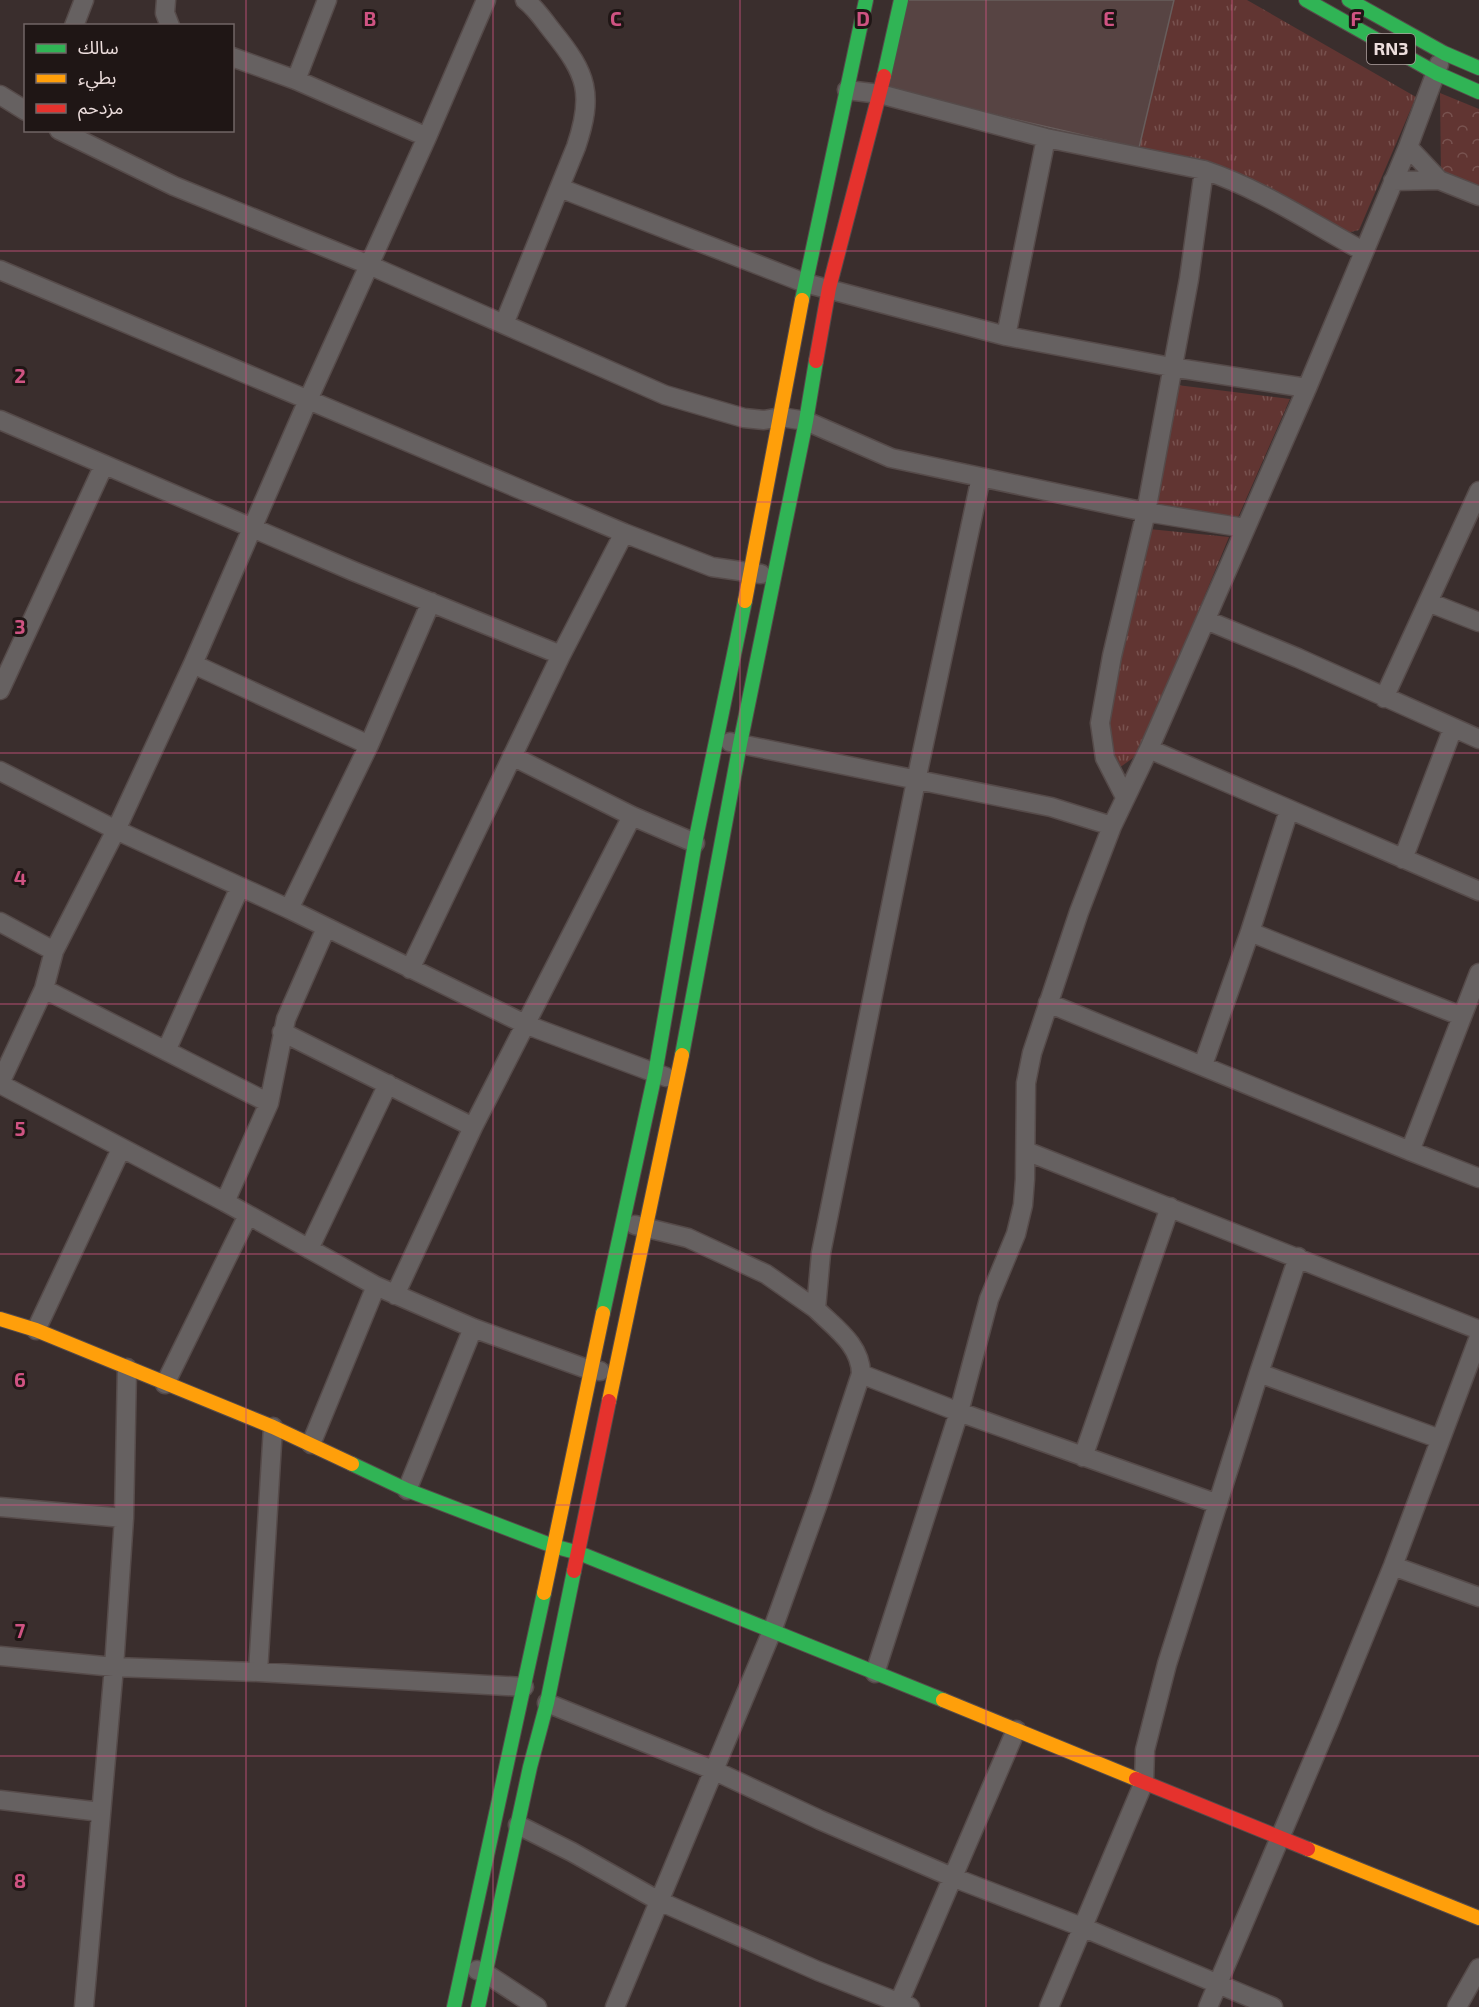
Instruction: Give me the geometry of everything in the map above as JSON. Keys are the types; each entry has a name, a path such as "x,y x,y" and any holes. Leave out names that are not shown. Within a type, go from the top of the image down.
{"street":[{"path":"75,24 84,0"},
{"path":"166,0 165,13 169,24"},
{"path":"296,80 327,0"},
{"path":"486,0 428,137 308,400 193,664 116,830 54,951 44,989 0,1084 225,1202 395,1295 473,1328 590,1370 614,1373"},
{"path":"504,324 584,124 586,99 580,71 571,56 525,0"},
{"path":"454,2007 655,1074 695,843 751,572 805,283 847,90 878,11 901,0"},
{"name":"RN3","path":"1306,0 1436,73 1479,92"},
{"name":"RN3","path":"1349,0 1444,53 1479,68"},
{"path":"478,2007 530,1767 547,1703 644,1227 677,1081 740,744 806,421 829,288 880,94 878,11"},
{"path":"875,1673 959,1412 989,1299 1018,1225 1023,1205 1026,1083 1032,1053 1079,912 1112,826 1149,749 1307,388 1408,147 1444,53"},
{"path":"234,58 296,80 428,137"},
{"path":"847,90 880,94 1046,138 1224,176 1363,251"},
{"path":"0,95 24,110"},
{"path":"63,132 174,186 369,266 665,395 744,418 764,420 781,417 806,421 891,458 1146,512 1245,528"},
{"path":"1006,336 1046,138"},
{"path":"1408,147 1439,180"},
{"path":"1125,797 1105,758 1100,723 1112,656 1146,512 1189,279 1204,170"},
{"path":"1393,181 1439,180 1479,196"},
{"path":"560,188 805,283 1006,336 1171,368 1307,388"},
{"path":"0,270 624,533 712,567 774,577"},
{"path":"0,420 353,571 561,655"},
{"path":"0,690 104,465"},
{"path":"816,1309 821,1253 916,781 981,477"},
{"path":"1384,698 1479,491"},
{"path":"410,969 561,655 624,533"},
{"path":"289,909 369,745 431,602"},
{"path":"1428,602 1479,622"},
{"path":"1206,620 1298,658 1479,739"},
{"path":"193,664 369,745"},
{"path":"1403,859 1453,728"},
{"path":"716,738 1051,807 1112,826"},
{"path":"1149,749 1479,891"},
{"path":"512,756 632,816 695,843"},
{"path":"0,771 116,830 289,909 527,1025 677,1081"},
{"path":"1203,1065 1250,932 1289,810"},
{"path":"395,1295 473,1127 632,816"},
{"path":"166,1051 240,887"},
{"path":"0,922 54,951"},
{"path":"225,1202 269,1103 282,1032 326,928"},
{"path":"1250,932 1461,1016"},
{"path":"1410,1151 1479,973"},
{"path":"44,989 269,1103"},
{"path":"1048,1003 1479,1178"},
{"path":"282,1032 473,1127"},
{"path":"309,1249 387,1084"},
{"path":"36,1330 121,1149"},
{"path":"1026,1151 1479,1330"},
{"path":"1083,1457 1170,1207"},
{"path":"165,1384 248,1215"},
{"path":"615,2007 772,1631 861,1374 861,1361 851,1342 816,1309 766,1274 688,1239 624,1222"},
{"path":"1049,2007 1144,1782 1146,1750 1164,1674 1298,1257"},
{"path":"311,1444 376,1286"},
{"path":"0,1319 36,1330 273,1427 407,1490 553,1546 579,1553 1479,1918"},
{"path":"407,1490 473,1328"},
{"path":"1208,2007 1393,1566 1479,1337"},
{"path":"84,2007 114,1667 124,1518 127,1368"},
{"path":"1259,1373 1440,1439"},
{"path":"861,1374 959,1412 1218,1504"},
{"path":"258,1672 273,1427"},
{"path":"0,1507 124,1518"},
{"path":"1393,1566 1479,1597"},
{"path":"0,1656 114,1667 258,1672 524,1688"},
{"path":"547,1703 713,1770 820,1820 952,1877 1082,1927 1273,2007"},
{"path":"518,1826 572,1852 659,1901 902,2005 952,1877 1016,1730"},
{"path":"507,1764 530,1767"},
{"path":"0,1800 101,1812"},
{"path":"463,1965 485,1973 537,2007"},
{"path":"1457,2007 1479,1968"}],"green space":[{"path":"1174,0 1247,0 1416,97 1359,230 1342,234 1139,148"},
{"path":"1440,93 1479,109 1479,190 1441,175"},
{"path":"1177,385 1290,399 1236,522 1150,507"},
{"path":"1149,529 1229,537 1145,740 1133,758 1119,768 1108,747 1109,714"}],"building":[{"path":"907,0 1174,0 1139,148 887,90"}],"traffic: fast":[{"path":"802,300 866,0"},
{"path":"884,76 901,0"},
{"path":"1306,0 1436,73 1479,92"},
{"path":"1349,0 1444,53 1479,68"},
{"path":"682,1055 740,744 806,421 816,361"},
{"path":"603,1313 655,1074 695,843 745,601"},
{"path":"352,1464 407,1490 553,1546 579,1553 943,1700"},
{"path":"478,2007 530,1767 547,1703 574,1571"},
{"path":"454,2007 544,1593"}],"traffic: slow":[{"path":"745,601 802,300"},
{"path":"609,1401 682,1055"},
{"path":"544,1593 603,1313"},
{"path":"0,1319 36,1330 273,1427 352,1464"},
{"path":"943,1700 1136,1779"},
{"path":"1308,1849 1479,1918"}],"traffic: jam":[{"path":"816,361 829,288 884,76"},
{"path":"574,1571 609,1401"},
{"path":"1136,1779 1308,1849"}]}
